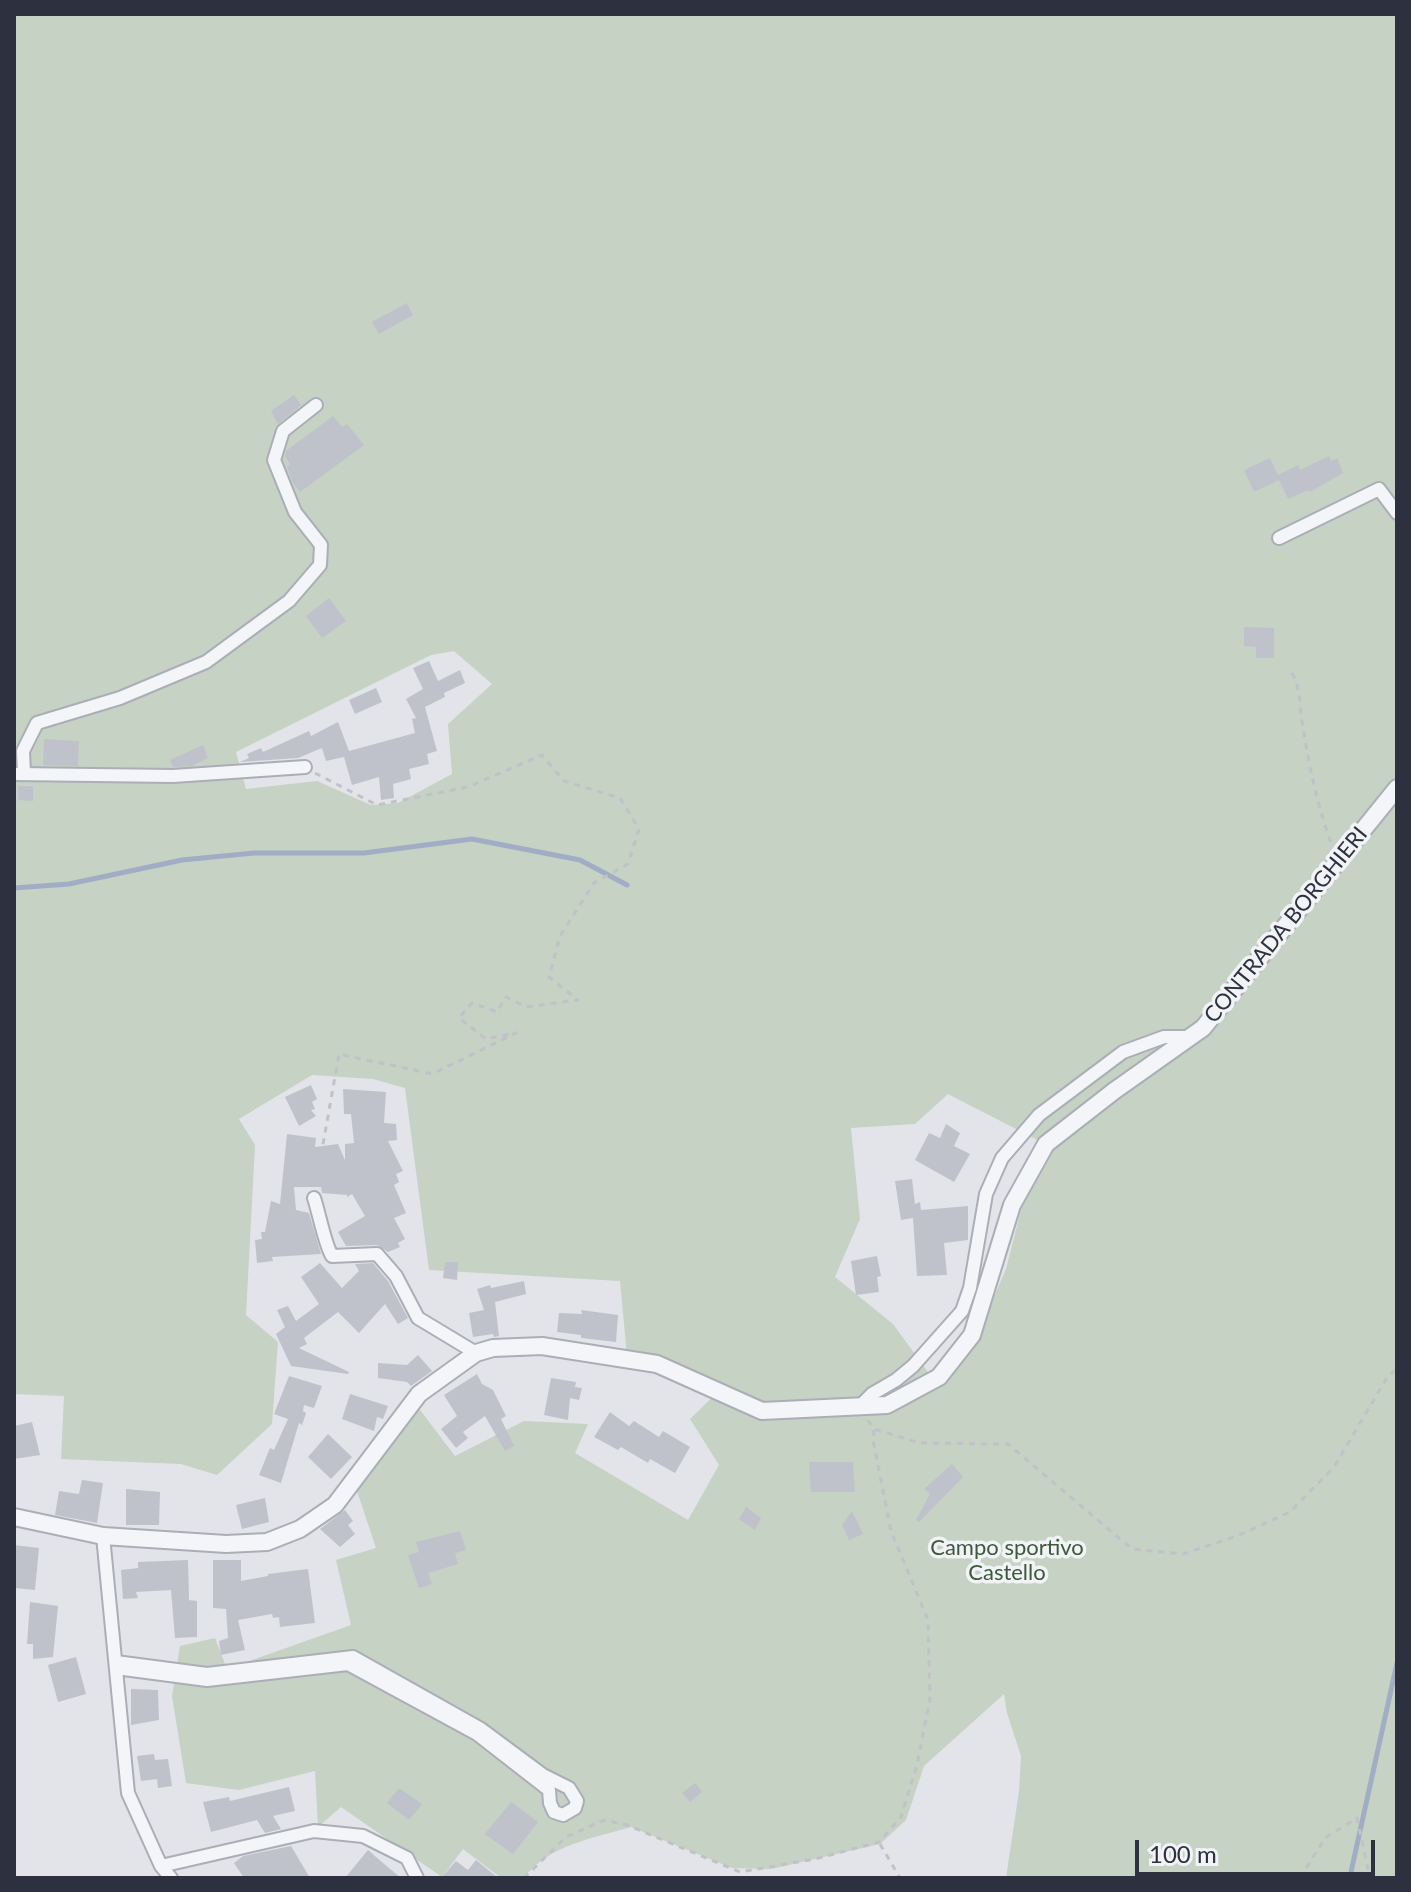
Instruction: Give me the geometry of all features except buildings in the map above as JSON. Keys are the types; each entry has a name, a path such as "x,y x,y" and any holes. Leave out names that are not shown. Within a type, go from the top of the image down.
{"street":[{"path":"305,767 173,776 19,774 23,751 37,723 120,698 206,662 289,601 320,565 321,545 295,512 274,460 283,431 316,405"},
{"path":"1279,538 1379,489 1397,513"},
{"name":"CONTRADA BORGHIERI","path":"14,1517 103,1536 226,1544 267,1542 300,1529 335,1505 419,1394 476,1353 493,1348 542,1346 657,1364 762,1411 887,1405 939,1377 972,1335 1012,1205 1046,1144 1203,1028 1397,788"},
{"path":"860,1406 913,1366 962,1311 970,1288 986,1194 1002,1158 1039,1115 1123,1052 1164,1037 1191,1037"},
{"path":"314,1198 325,1231 326,1247 332,1256 377,1254 396,1276 418,1318 476,1353"},
{"path":"103,1536 128,1793 161,1866 171,1878"},
{"path":"353,1657 473,1724 543,1775 569,1788 577,1801 575,1808 563,1815 554,1812 549,1790 477,1734 348,1664 207,1680 116,1665 207,1674 353,1657"},
{"path":"161,1866 314,1831 363,1836 407,1858 417,1878"}],"path":[{"path":"1292,673 1299,686 1302,720 1321,818 1337,862"},
{"path":"305,767 377,805 468,787 542,755 564,781 620,798 639,829 628,864 594,883 560,936 549,977 578,1000 526,1007 506,997 497,1012 472,1003 459,1018 486,1039 516,1033 432,1074 339,1054 314,1198"},
{"path":"874,1429 920,1443 1008,1444 1132,1549 1183,1554 1237,1536 1290,1512 1334,1467 1388,1376 1397,1369"},
{"path":"524,1878 566,1837 604,1820 627,1825 740,1872 815,1859 879,1842 901,1817 917,1765 930,1699 928,1620 891,1531 873,1440 874,1429 860,1406"},
{"path":"1300,1878 1325,1838 1357,1818 1370,1878"},
{"path":"880,1844 900,1878"}],"green space":[{"name":"Campo sportivo Castello","path":"14,14 1397,14 1397,1878 1006,1878 1021,1756 1004,1694 924,1766 906,1820 880,1844 771,1869 732,1868 631,1827 559,1850 524,1878 501,1878 463,1849 442,1877 341,1807 318,1827 315,1771 239,1790 186,1783 172,1696 180,1646 215,1638 227,1669 351,1625 336,1560 376,1548 356,1488 414,1402 455,1456 524,1421 588,1424 575,1453 688,1520 719,1465 690,1419 721,1389 627,1356 620,1281 429,1270 405,1088 373,1079 312,1075 239,1119 255,1145 246,1315 278,1342 272,1424 217,1475 181,1464 61,1459 64,1396 14,1394","holes":["454,651 492,684 448,724 452,774 398,803 371,805 317,781 246,789 236,752 431,655","948,1094 1051,1147 1023,1202 1006,1269 982,1325 933,1379 893,1324 835,1277 860,1219 851,1128 915,1124"]}],"waterway":[{"path":"14,888 69,884 182,860 254,853 364,853 472,839 580,860 627,885"},
{"path":"1352,1878 1397,1663"}]}
